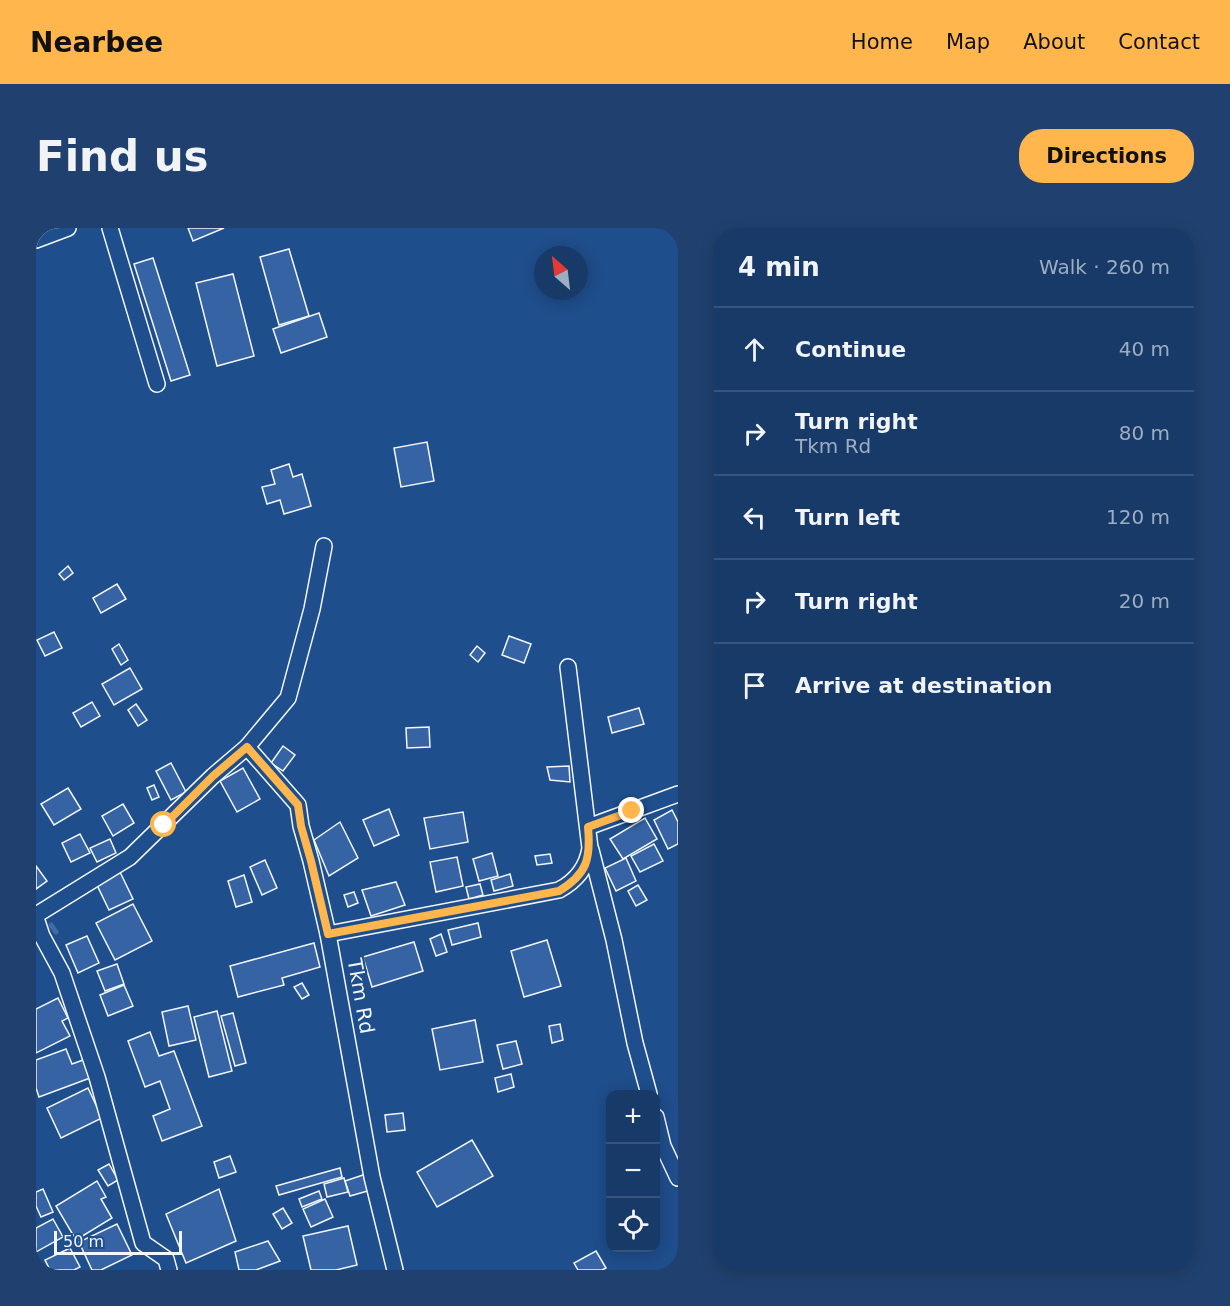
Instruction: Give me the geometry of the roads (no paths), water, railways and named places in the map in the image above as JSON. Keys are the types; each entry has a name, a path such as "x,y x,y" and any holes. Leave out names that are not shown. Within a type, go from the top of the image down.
{"street":[{"path":"36,240 68,228"},
{"path":"110,228 158,384"},
{"path":"170,1270 166,1259 143,1243 97,1077 62,973 42,936 36,917 130,857 213,776 247,747 288,698 312,609 324,546"},
{"path":"568,667 590,848 614,940 648,1090"},
{"name":"Tkm Rd","path":"247,747 298,805 301,826 328,934 372,1177 395,1270"},
{"path":"588,827 678,794"},
{"path":"328,934 559,891 571,883 582,871 590,848"},
{"path":"660,1134 663,1146 678,1178"}],"waterway":[{"path":"51,925 56,932"}]}
